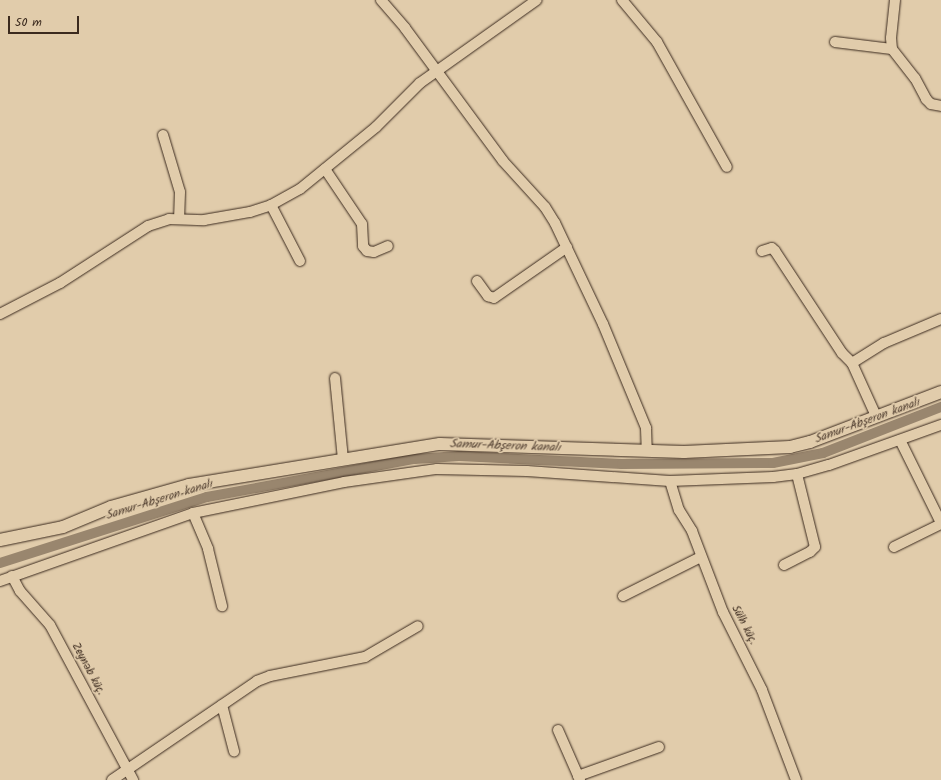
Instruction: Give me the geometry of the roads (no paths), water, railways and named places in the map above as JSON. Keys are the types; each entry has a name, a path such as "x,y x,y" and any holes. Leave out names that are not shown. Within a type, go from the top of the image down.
{"street":[{"path":"381,0 401,23 503,161 545,207 567,247 603,324 646,428 647,451"},
{"path":"0,314 60,282 136,232 161,221 179,219 204,220 250,212 271,205 300,189 376,127 402,99 435,71 536,0"},
{"path":"622,0 657,42 727,167"},
{"path":"895,0 890,38 892,49 915,78 926,99 931,104 941,106"},
{"path":"835,42 892,49"},
{"path":"163,135 180,192 179,219"},
{"path":"325,169 362,224 363,246 367,251 374,252 388,246"},
{"path":"271,205 300,261"},
{"path":"477,281 488,296 494,298 567,247"},
{"path":"762,251 768,248 775,251 842,353 852,363 876,416"},
{"path":"852,363 884,343 941,319"},
{"path":"335,378 343,460"},
{"path":"0,540 63,527 111,507 168,490 343,460 456,443 647,451 790,447 810,442 941,392"},
{"path":"0,581 193,513 344,482 437,469 528,471 670,481 797,474 941,425"},
{"path":"894,547 941,523 900,440"},
{"path":"784,565 810,552 815,547 797,474"},
{"name":"Sülh küç.","path":"670,481 679,510 692,531 723,612 762,690 796,780"},
{"path":"193,513 208,549 222,606"},
{"path":"623,596 701,557"},
{"name":"Zeynəb küç.","path":"12,576 20,591 50,625 131,775"},
{"path":"112,780 131,775 222,705 270,676 365,657 418,626"},
{"path":"222,705 234,751"},
{"path":"558,730 579,778 658,747"}],"waterway":[{"name":"Samur-Abşeron kanalı","path":"0,563 207,497 415,459 459,456 622,464 773,463 823,453 941,407"}]}
